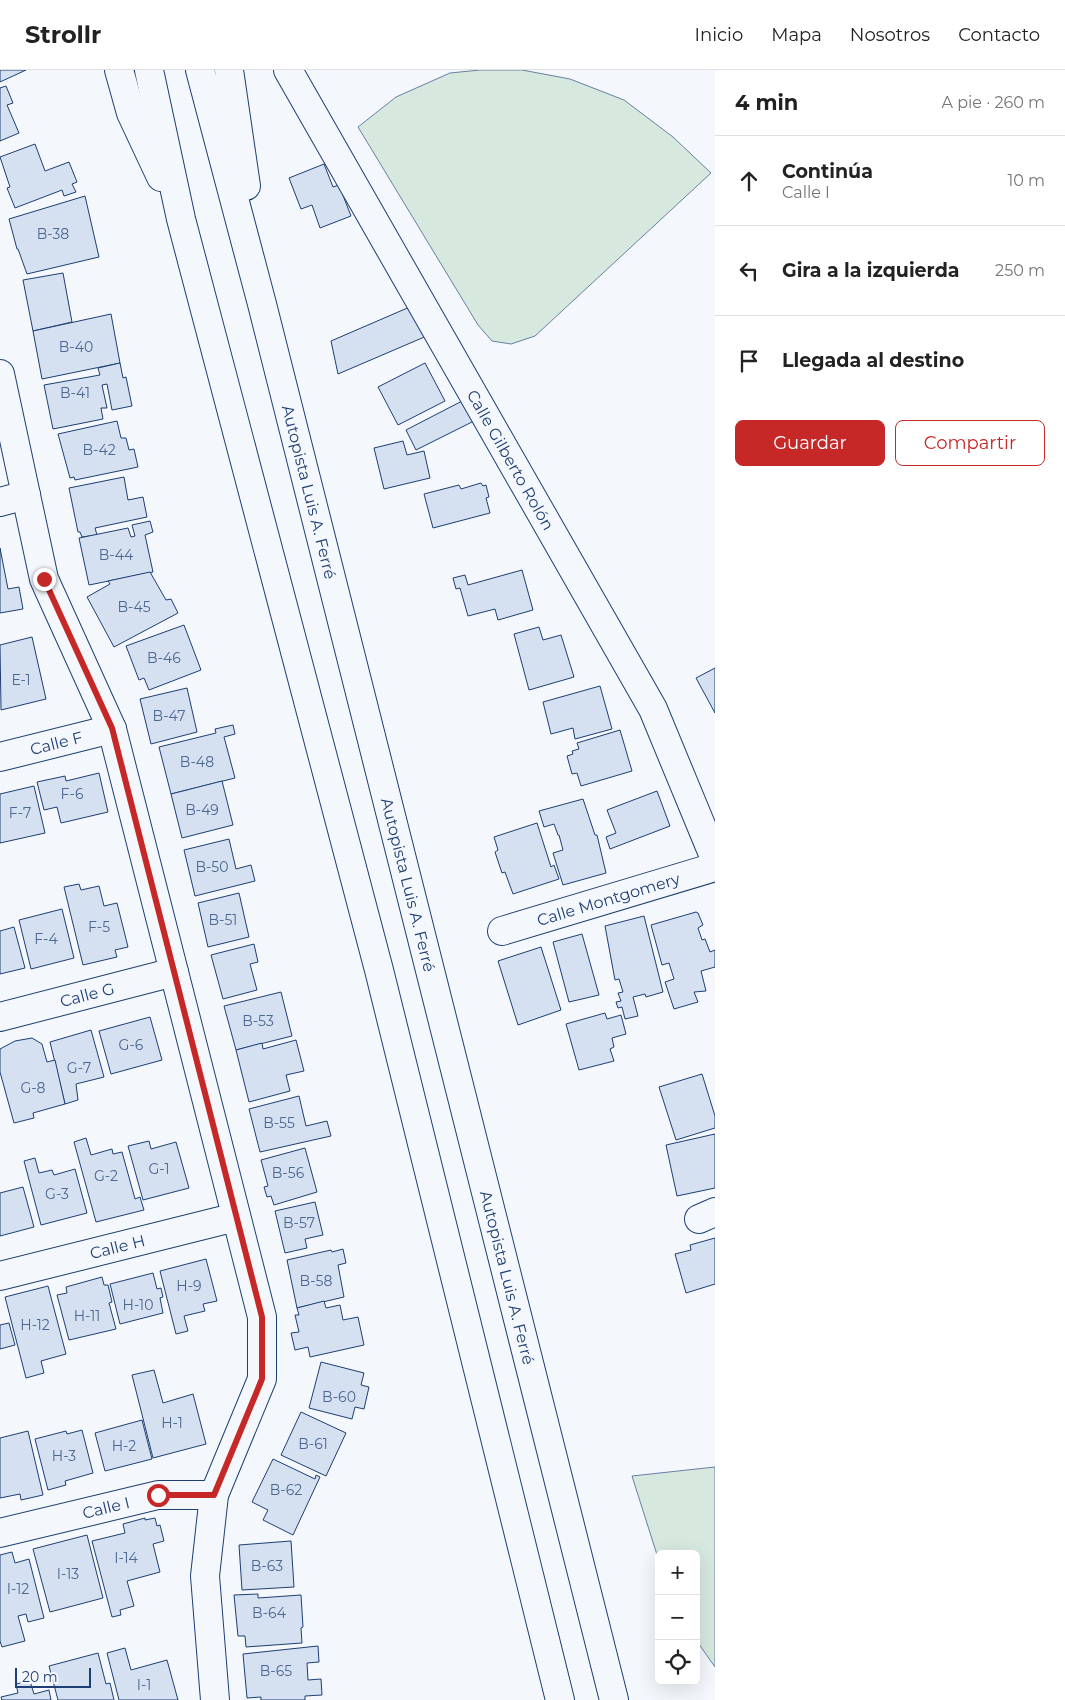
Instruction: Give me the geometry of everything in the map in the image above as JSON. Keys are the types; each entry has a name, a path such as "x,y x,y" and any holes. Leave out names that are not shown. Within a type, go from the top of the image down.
{"main road":[{"path":"119,70 131,113 181,219"},
{"path":"149,70 181,219 380,970 560,1700"},
{"name":"Autopista Luis A. Ferré","path":"200,70 262,304 614,1700"},
{"path":"229,70 262,304"},
{"name":"Calle Gilberto Rolón","path":"288,70 653,709 715,859"},
{"path":"0,374 44,579 112,728 262,1317 262,1379 214,1495 205,1576 215,1700"},
{"path":"0,502 26,495"},
{"name":"Calle F","path":"0,757 112,728"},
{"name":"Calle Montgomery","path":"502,931 715,866"},
{"name":"Calle G","path":"0,1017 174,972"},
{"name":"Calle H","path":"0,1276 236,1217"},
{"name":"Calle I","path":"0,1533 158,1495 214,1495"}],"shaded area":[{"path":"480,70 522,70 570,79 624,100 673,137 711,173 535,336 511,344 492,341 478,325 358,127 396,97 450,73"},
{"path":"715,1467 715,1667 700,1646 700,1550 656,1550 632,1476"}],"building":[{"path":"0,70 26,70 0,82"},
{"path":"6,86 13,103 7,105 19,133 0,141 0,88"},
{"path":"35,144 45,171 69,162 77,182 72,184 76,192 64,196 62,190 15,208 7,188 10,187 0,157"},
{"path":"324,164 333,187 339,185 351,216 320,228 312,205 301,209 289,178"},
{"path":"85,196 99,257 27,274 17,249 9,219"},
{"path":"63,273 72,322 33,331 23,280"},
{"path":"412,306 429,335 338,374 331,341"},
{"path":"111,314 120,363 42,379 33,331"},
{"path":"120,363 123,378 126,377 132,406 112,410 107,384 102,385 107,408 101,408 103,419 53,429 44,385 100,375 98,368"},
{"path":"425,363 445,401 398,425 378,387"},
{"path":"466,399 476,420 416,450 406,430"},
{"path":"117,421 121,438 126,438 129,450 134,449 138,467 75,480 74,477 70,478 58,434"},
{"path":"403,441 407,455 424,451 430,478 384,489 374,448"},
{"path":"124,477 128,500 143,497 147,517 95,528 97,535 82,537 80,532 78,532 69,488"},
{"path":"481,483 483,486 486,485 489,497 486,498 490,513 433,528 424,494 459,485 461,489"},
{"path":"150,521 153,532 145,535 153,572 89,585 79,538 128,528 131,537 135,536 132,525"},
{"path":"0,548 8,589 19,587 23,609 0,613"},
{"path":"522,570 533,610 498,620 495,609 468,616 460,588 456,589 453,578 465,575 468,585"},
{"path":"150,572 166,600 171,599 178,613 114,647 87,597 110,584 108,581"},
{"path":"184,625 201,670 149,690 144,678 139,680 126,646"},
{"path":"539,627 543,640 561,635 574,677 529,690 514,634"},
{"path":"32,637 46,699 1,710 0,645"},
{"path":"715,668 715,713 696,678"},
{"path":"600,686 612,729 575,739 573,728 551,734 543,702"},
{"path":"187,688 197,732 151,744 140,699"},
{"path":"233,725 235,734 224,737 235,778 171,794 159,747 216,733 215,729"},
{"path":"620,730 632,771 581,786 577,773 572,774 567,756 573,754 572,751 579,749 577,743"},
{"path":"99,773 108,812 61,823 57,807 44,810 37,782 65,776 66,781"},
{"path":"222,781 233,825 182,838 171,794"},
{"path":"34,786 45,833 0,843 0,794"},
{"path":"657,791 670,826 610,849 606,837 616,833 607,810"},
{"path":"583,799 595,835 597,835 606,873 563,885 553,853 563,850 559,835 554,824 544,827 539,811"},
{"path":"537,823 551,867 554,865 559,879 513,894 505,872 502,873 495,852 498,850 494,837"},
{"path":"229,839 236,869 251,865 255,881 195,896 184,850"},
{"path":"79,884 81,890 99,886 104,906 117,903 128,947 115,950 117,957 83,965 64,887"},
{"path":"239,893 249,937 208,947 198,903"},
{"path":"62,909 74,958 31,969 19,920"},
{"path":"696,912 703,925 698,928 702,940 705,939 710,952 715,950 715,967 701,971 706,991 694,992 698,1002 674,1009 665,982 674,979 669,963 662,965 651,925"},
{"path":"644,916 663,992 646,997 645,994 633,997 638,1016 625,1019 622,1007 618,1008 616,1002 621,1001 618,993 623,992 619,979 615,980 605,926"},
{"path":"14,927 25,968 0,974 0,931"},
{"path":"582,934 599,995 569,1002 553,942"},
{"path":"254,944 258,962 250,964 257,990 223,999 211,955"},
{"path":"541,947 561,1010 518,1025 498,961"},
{"path":"281,992 292,1036 236,1050 224,1006"},
{"path":"605,1013 607,1019 621,1015 626,1034 612,1038 614,1047 610,1049 614,1061 579,1070 566,1024"},
{"path":"150,1017 162,1060 111,1074 99,1031"},
{"path":"91,1030 104,1077 76,1084 78,1100 65,1104 50,1042"},
{"path":"32,1038 42,1044 47,1062 55,1060 65,1104 33,1113 34,1118 14,1123 0,1072 0,1049 15,1041"},
{"path":"296,1040 304,1071 286,1075 290,1091 249,1102 236,1050 262,1043 263,1049"},
{"path":"702,1074 715,1116 715,1128 676,1140 659,1087"},
{"path":"299,1096 306,1126 327,1121 331,1136 260,1152 249,1109"},
{"path":"715,1134 715,1188 677,1196 666,1145"},
{"path":"86,1138 91,1155 112,1149 113,1154 122,1152 135,1199 140,1197 144,1210 96,1222 74,1142"},
{"path":"149,1141 151,1149 176,1142 189,1188 143,1200 128,1146"},
{"path":"305,1148 317,1192 274,1205 271,1196 267,1197 264,1187 268,1186 261,1160"},
{"path":"35,1158 39,1173 52,1170 54,1175 75,1169 87,1213 41,1225 24,1161"},
{"path":"23,1187 34,1227 0,1236 0,1193"},
{"path":"315,1202 323,1235 305,1239 307,1248 285,1253 275,1211"},
{"path":"715,1238 715,1284 686,1293 675,1254 691,1250 690,1245"},
{"path":"343,1249 346,1263 338,1265 344,1297 297,1308 287,1260"},
{"path":"206,1259 217,1301 203,1304 205,1311 184,1316 188,1331 176,1334 160,1271"},
{"path":"153,1273 157,1289 161,1288 163,1297 160,1298 163,1313 120,1324 110,1284"},
{"path":"102,1277 104,1285 108,1285 112,1302 109,1303 116,1329 69,1340 57,1295 67,1293 66,1287"},
{"path":"48,1286 66,1354 41,1361 44,1373 26,1378 5,1297"},
{"path":"324,1301 326,1308 340,1305 343,1320 358,1317 364,1345 310,1357 308,1347 295,1350 291,1333 299,1332 295,1315 299,1315 297,1308"},
{"path":"9,1323 15,1345 0,1349 0,1325"},
{"path":"321,1362 364,1373 361,1385 369,1387 364,1409 355,1407 352,1419 309,1408"},
{"path":"154,1370 163,1403 193,1394 206,1444 153,1458 132,1375"},
{"path":"301,1412 346,1433 326,1476 281,1455"},
{"path":"142,1420 152,1459 105,1471 95,1433"},
{"path":"82,1430 93,1473 65,1481 66,1485 48,1490 35,1439 66,1431 67,1434"},
{"path":"28,1431 43,1495 21,1500 20,1494 0,1498 0,1438"},
{"path":"273,1459 315,1479 316,1475 320,1477 293,1535 263,1520 268,1510 252,1502"},
{"path":"145,1518 145,1520 155,1518 157,1526 160,1525 164,1541 153,1544 160,1572 127,1581 134,1606 120,1610 121,1615 112,1617 92,1541 125,1533 123,1524"},
{"path":"87,1535 103,1598 50,1612 33,1549"},
{"path":"291,1541 294,1587 242,1590 239,1545"},
{"path":"12,1552 15,1563 29,1559 44,1618 28,1622 26,1614 18,1616 25,1641 2,1647 0,1641 0,1555"},
{"path":"258,1594 258,1598 301,1595 302,1643 246,1647 245,1636 238,1636 234,1595"},
{"path":"318,1646 319,1662 307,1663 308,1680 321,1679 322,1695 305,1696 305,1700 261,1700 261,1697 247,1698 243,1654"},
{"path":"125,1648 131,1670 167,1660 178,1700 119,1700 107,1653"},
{"path":"98,1653 106,1684 110,1683 114,1700 58,1700 49,1666"},
{"path":"30,1681 34,1694 49,1690 51,1700 2,1700 1,1697 18,1693 16,1684"}],"route":[{"path":"44,579 112,728 262,1317 262,1379 214,1495 158,1495"}]}
